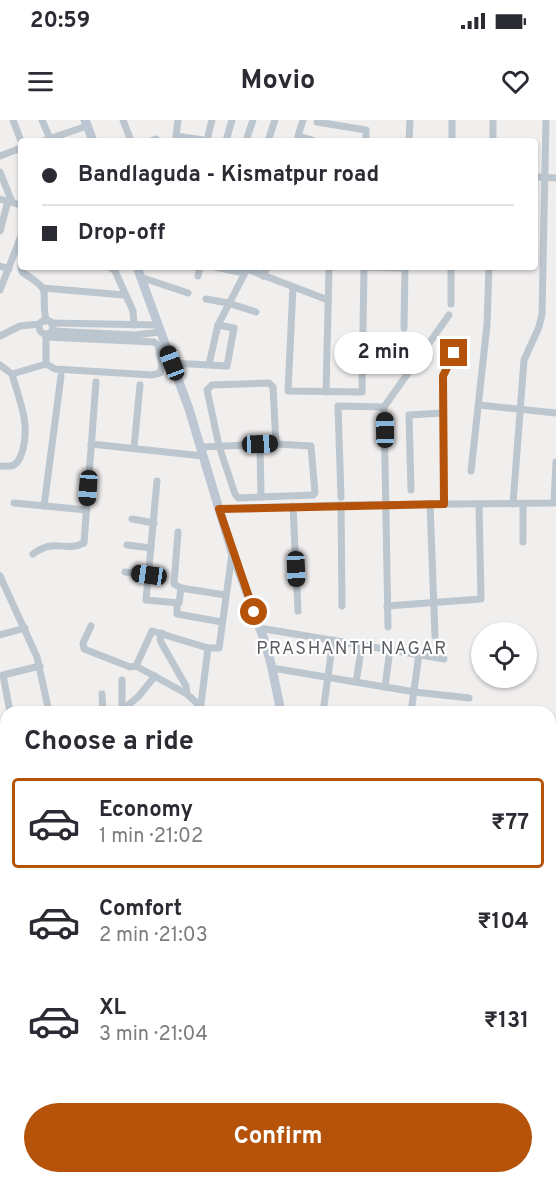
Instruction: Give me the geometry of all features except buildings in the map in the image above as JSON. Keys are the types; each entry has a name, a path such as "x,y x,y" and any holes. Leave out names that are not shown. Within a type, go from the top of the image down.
{"street":[{"path":"13,120 20,138"},
{"path":"42,120 50,138"},
{"path":"123,120 129,138"},
{"path":"178,120 176,136 187,138"},
{"path":"205,138 212,120"},
{"path":"227,138 232,120"},
{"path":"247,138 253,120"},
{"path":"269,138 275,120"},
{"path":"302,120 298,136 305,138"},
{"path":"409,138 410,120"},
{"path":"452,120 452,138"},
{"path":"493,120 493,138"},
{"path":"513,504 524,360 539,327 542,314 546,120"},
{"path":"313,138 317,121 366,130 366,138"},
{"path":"55,138 86,123 92,138"},
{"path":"0,156 18,149"},
{"path":"0,172 7,201 0,231"},
{"path":"538,177 556,178"},
{"path":"0,290 18,244"},
{"path":"0,266 9,269"},
{"path":"22,270 40,284 45,291 46,364"},
{"path":"114,270 133,310 134,325"},
{"path":"138,270 202,451 232,552 272,668 280,706"},
{"path":"198,276 199,270"},
{"path":"209,364 218,325 246,270 328,300"},
{"path":"263,276 266,270"},
{"path":"326,392 329,270"},
{"path":"293,287 288,391 362,392 365,270"},
{"path":"404,328 405,270"},
{"path":"451,270 451,303"},
{"path":"471,471 487,324 489,270"},
{"path":"140,277 188,293"},
{"path":"43,288 124,295"},
{"path":"206,299 256,312"},
{"path":"388,627 384,407 449,315"},
{"path":"47,328 134,325 159,328"},
{"path":"172,363 227,366 234,328 218,325"},
{"path":"0,336 20,326 135,335 159,328"},
{"path":"12,374 46,364 55,369 152,375 160,373 162,365 158,345 154,342 47,328"},
{"path":"444,504 443,376 454,353 463,352"},
{"path":"0,365 12,374 27,424 20,459 12,466 0,466"},
{"path":"44,506 60,376"},
{"path":"33,554 44,546 78,546 84,543 96,382"},
{"path":"91,444 202,451 219,446 260,444 311,446 315,493 238,498 219,446 207,390 209,386 268,382 272,384 276,444"},
{"path":"134,448 140,385"},
{"path":"479,405 556,413"},
{"path":"342,606 338,406 384,407"},
{"path":"411,490 409,415 442,413"},
{"path":"260,444 261,497"},
{"path":"219,509 293,506 341,501 385,505 554,503 556,462"},
{"path":"158,481 146,600 177,604"},
{"path":"14,503 87,510"},
{"path":"430,504 435,636"},
{"path":"387,606 480,598 479,504"},
{"path":"523,504 523,542"},
{"path":"293,506 298,610"},
{"path":"132,519 154,523"},
{"path":"178,532 174,584 181,588 225,595"},
{"path":"127,545 151,549"},
{"path":"136,666 153,630 208,648 219,648 232,552"},
{"path":"125,572 149,575"},
{"path":"0,576 40,666 48,706"},
{"path":"181,588 177,614 222,622"},
{"path":"91,626 83,643 84,649 130,667 136,666 187,694 198,706"},
{"path":"0,635 25,628"},
{"path":"259,628 444,658"},
{"path":"162,633 160,639 162,644 186,687 187,694"},
{"path":"324,706 333,640"},
{"path":"356,682 362,645"},
{"path":"201,706 208,648"},
{"path":"385,687 390,649"},
{"path":"412,706 419,654"},
{"path":"9,706 1,675 40,666"},
{"path":"272,668 415,692 470,698"},
{"path":"128,706 155,676"},
{"path":"122,680 122,706"},
{"path":"102,694 103,706"}],"district":[{"name":"PRASHANTH NAGAR","path":"352,649"}],"route":[{"path":"254,612 219,509 444,504 443,376 454,353"}]}
